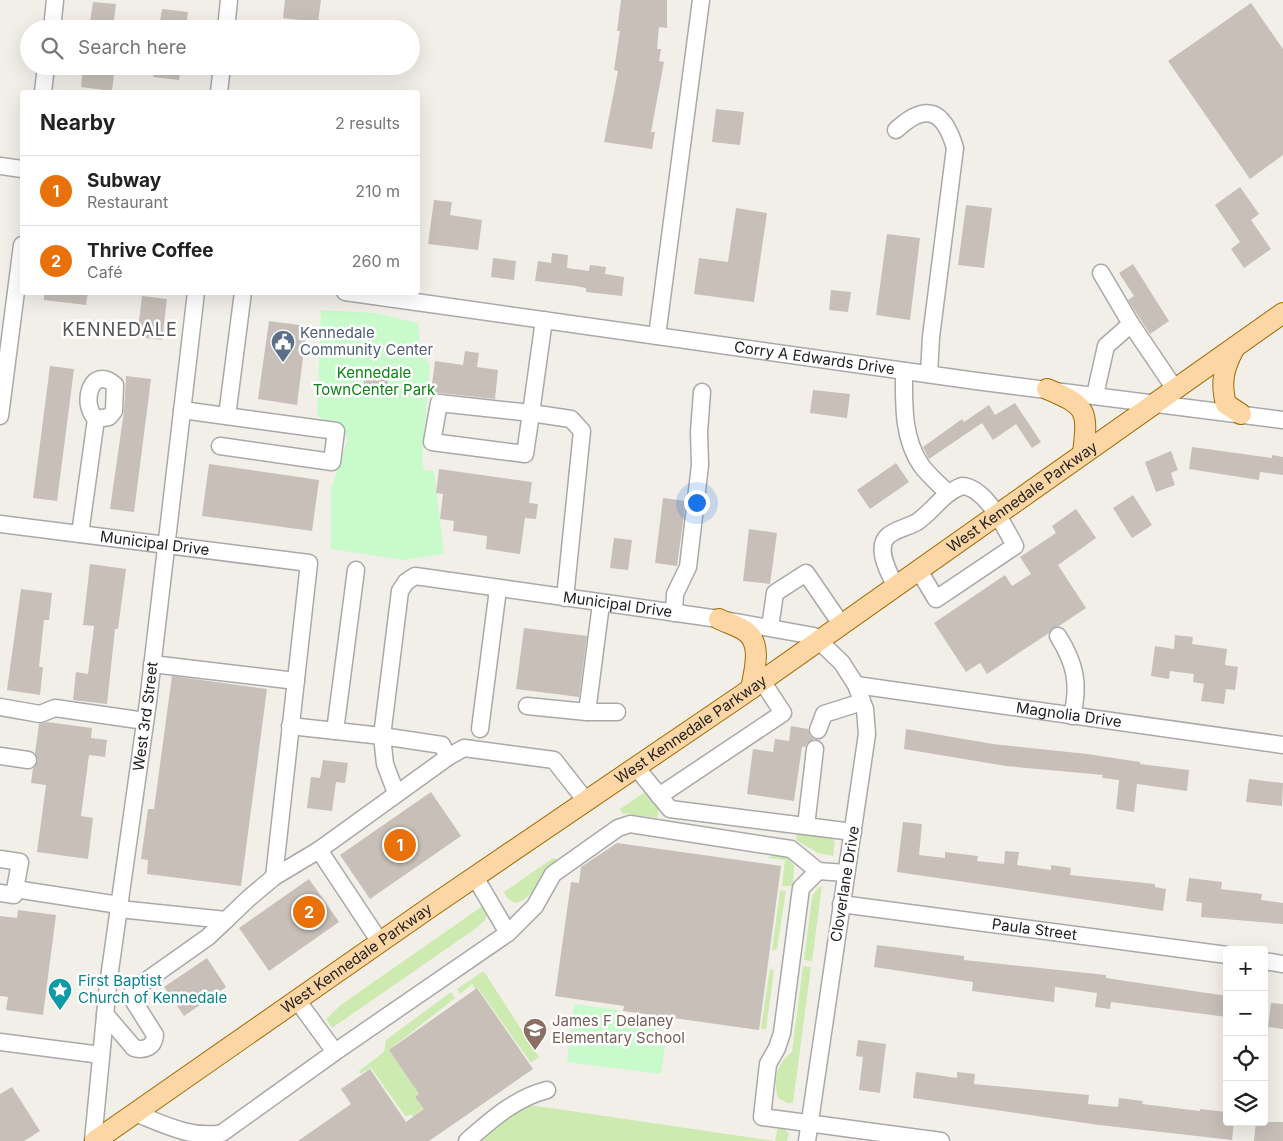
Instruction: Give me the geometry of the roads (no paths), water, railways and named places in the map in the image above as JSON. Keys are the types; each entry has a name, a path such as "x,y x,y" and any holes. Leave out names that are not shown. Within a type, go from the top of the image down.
{"main road":[{"name":"West Kennedale Parkway","path":"94,1141 380,942 757,685 997,513 1283,313"},
{"path":"1235,347 1225,366 1222,388 1226,404 1241,414"},
{"path":"1047,389 1068,398 1082,409 1086,422 1083,453"},
{"path":"719,619 746,632 754,644 757,685"}],"street":[{"path":"53,20 55,0"},
{"path":"227,20 229,0"},
{"path":"657,336 701,0"},
{"path":"43,90 45,75"},
{"path":"219,90 221,75"},
{"path":"896,130 907,120 918,115 932,113 943,119 950,130 955,148 933,317 929,374"},
{"path":"0,166 20,169"},
{"path":"0,416 4,349 20,257"},
{"path":"1101,273 1131,324 1175,389"},
{"name":"West 3rd Street","path":"94,1141 105,1014 145,721 196,295"},
{"path":"227,416 243,295"},
{"name":"Corry A Edwards Drive","path":"366,295 929,374 1283,420"},
{"path":"544,320 531,413 525,454 432,442 439,403 531,413 570,420 582,431 565,598"},
{"path":"1095,395 1106,346 1131,324"},
{"path":"904,370 904,406 908,438 921,464 948,493"},
{"path":"674,613 675,594 688,567 700,465 699,432 702,392"},
{"path":"182,410 336,432 332,462 220,446"},
{"path":"80,534 96,419"},
{"path":"896,585 884,563 884,541 888,536 916,522 948,493 962,486 974,489 997,513 1015,546 936,599 918,569"},
{"name":"Municipal Drive","path":"0,524 309,563 296,681"},
{"path":"335,731 356,570"},
{"path":"770,627 775,593 806,573 841,624"},
{"name":"Municipal Drive","path":"382,736 400,592 406,582 415,576 601,604 719,619 800,632 820,639"},
{"path":"480,729 498,589"},
{"path":"587,712 601,604"},
{"path":"1058,636 1069,653 1074,668 1077,696 1072,716"},
{"name":"Cloverlane Drive","path":"807,1141 867,734 865,709 856,685 842,663 820,639"},
{"path":"152,664 296,681 274,877"},
{"path":"659,796 783,713 757,685"},
{"name":"Magnolia Drive","path":"856,685 1283,745"},
{"path":"818,730 824,714 862,702"},
{"path":"527,706 587,712 617,712"},
{"path":"0,707 40,714 55,708 145,721"},
{"path":"290,726 442,745 448,756"},
{"path":"382,736 385,764 396,793"},
{"path":"105,1014 134,1048 140,1050 149,1047 154,1041 155,1035 133,1000 133,990 208,937 274,877 318,850 448,756 464,748 554,760 586,801"},
{"path":"806,826 814,748"},
{"path":"0,756 28,760"},
{"path":"636,767 670,809 853,832"},
{"path":"135,1113 175,1130 212,1135 222,1133 335,1052 508,933 535,906 553,874 618,828 630,824 791,849 818,870 846,873"},
{"path":"318,850 380,942"},
{"path":"0,859 20,862 8,891 226,920"},
{"path":"818,870 802,888 782,1032 777,1048 768,1064 762,1117 941,1141"},
{"path":"475,877 508,933"},
{"name":"Paula Street","path":"841,904 1223,954"},
{"path":"1268,962 1283,964"},
{"path":"297,1000 335,1052"},
{"path":"0,1042 101,1055"},
{"path":"467,1141 499,1113 535,1093 547,1090"}],"place":[{"name":"Kennedale Community Center","path":"283,363"},
{"name":"Subway","path":"400,845"},
{"name":"Thrive Coffee","path":"309,912"},
{"name":"First Baptist Church of Kennedale","path":"60,1011"},
{"name":"James F Delaney Elementary School","path":"535,1051"}],"district":[{"name":"KENNEDALE","path":"120,330"}],"park label":[{"name":"Kennedale TownCenter Park","path":"374,382"}]}
